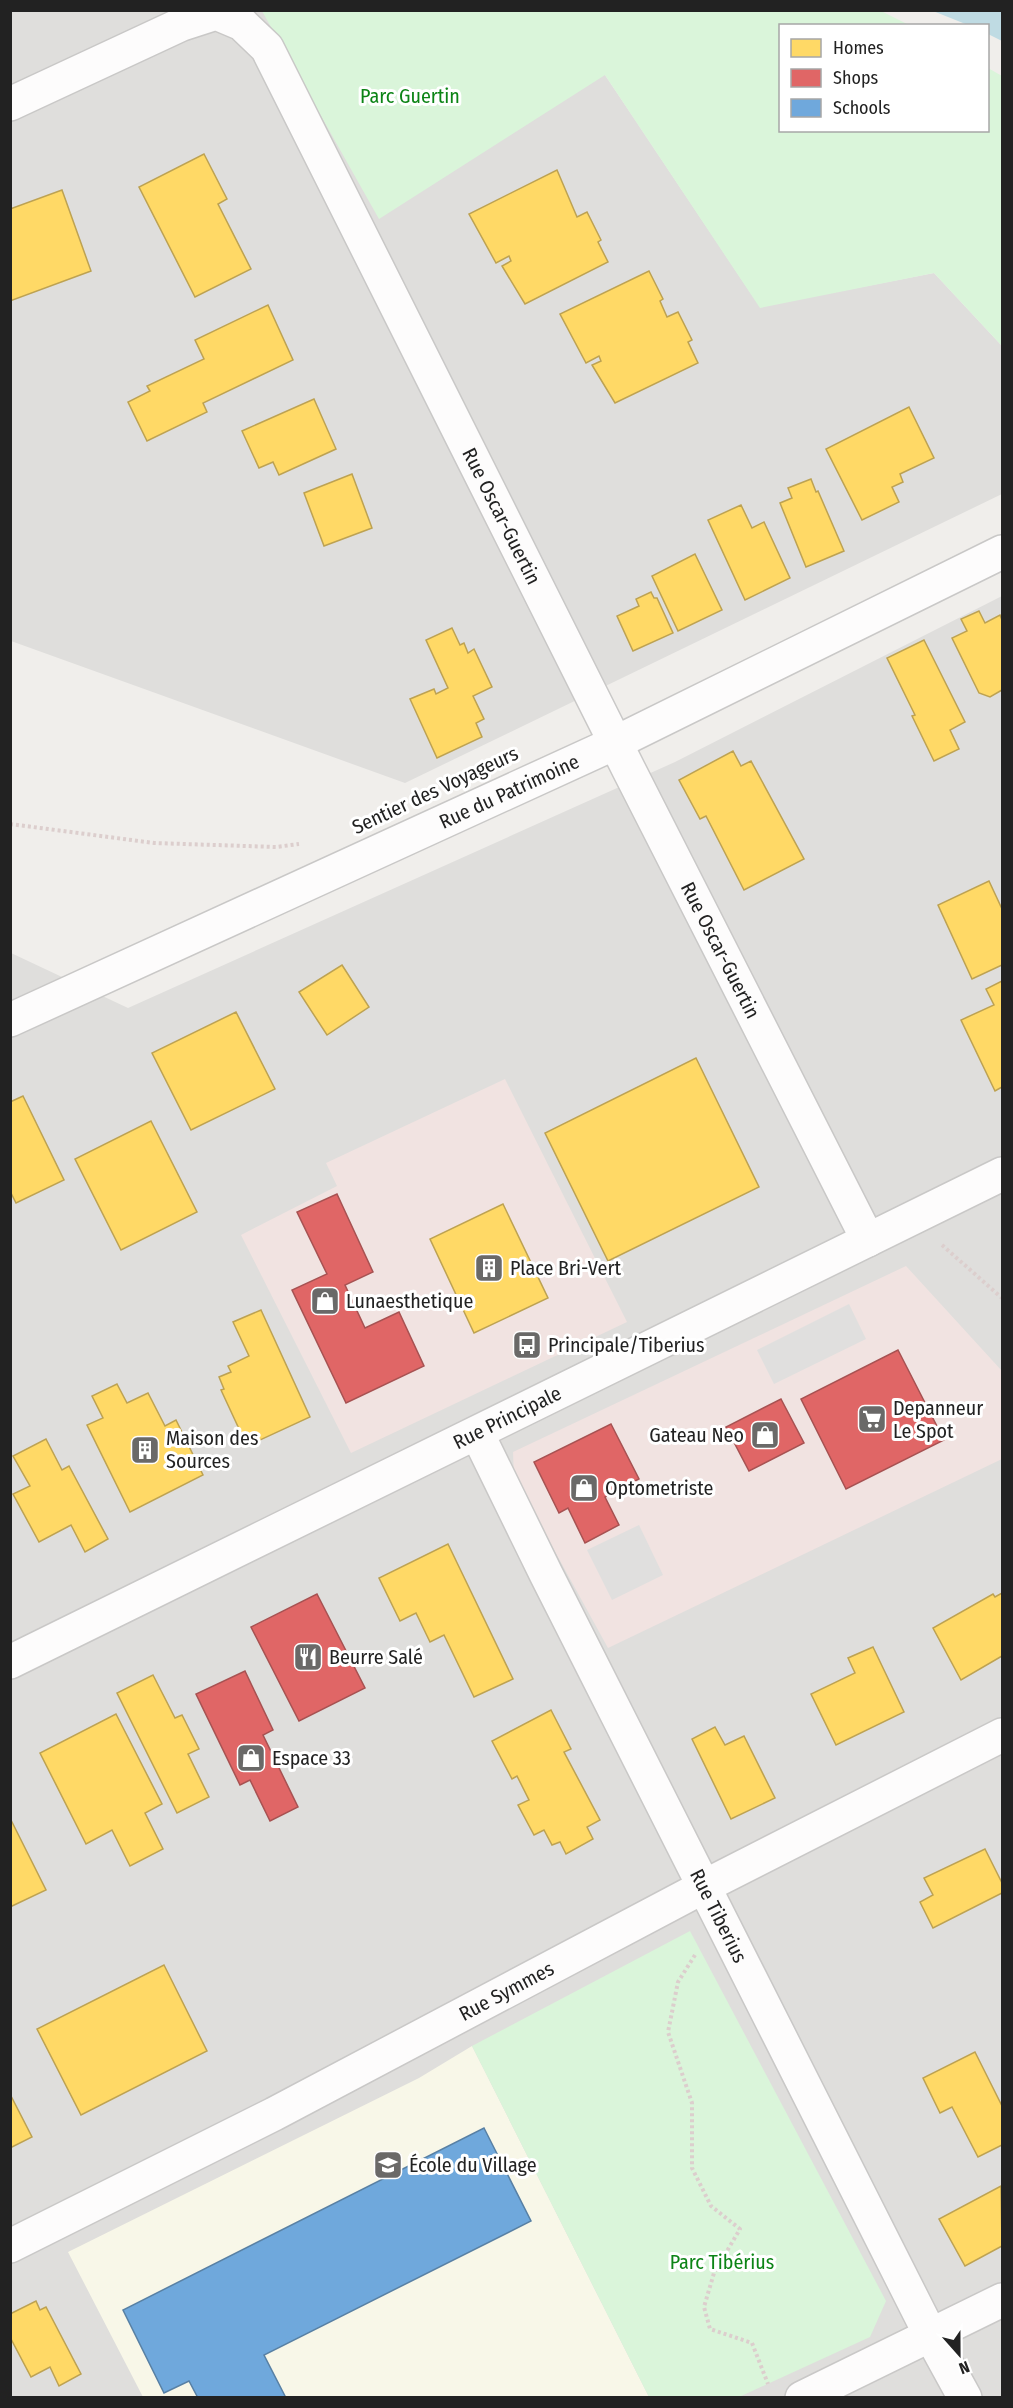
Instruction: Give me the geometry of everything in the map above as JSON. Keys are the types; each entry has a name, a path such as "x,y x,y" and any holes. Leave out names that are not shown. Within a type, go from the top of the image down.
{"street":[{"name":"Rue Oscar-Guertin","path":"10,104 182,24 216,13 242,24 267,48 615,743 868,1240"},
{"name":"Rue du Patrimoine","path":"10,1020 615,743 1002,552"},
{"name":"Rue Principale","path":"10,1662 1002,1174"},
{"name":"Rue Tiberius","path":"477,1432 546,1574 931,2336 965,2397"},
{"name":"Rue Symmes","path":"10,2246 303,2099 705,1886 1002,1735"},
{"path":"802,2397 1002,2300"}],"path":[{"path":"10,824 154,843 276,848 306,842"},
{"path":"912,1219 1002,1298"},
{"path":"697,1952 678,1982 668,2032 692,2103 692,2168 711,2206 740,2229 714,2273 704,2307 710,2329 752,2343 769,2387"}],"shaded area":[{"path":"10,11 497,11 605,75 760,307 934,273 1002,346 1002,494 405,783 11,641"},
{"path":"1002,596 1002,2397 11,2398 11,953 128,1008 675,762"},
{"path":"505,1079 627,1322 351,1453 241,1235 337,1186 326,1163"},
{"path":"906,1266 1002,1371 1002,1459 608,1648 514,1477 513,1452"},
{"path":"849,1304 866,1339 774,1384 757,1350"},
{"path":"639,1525 663,1575 612,1600 587,1550"},
{"name":"École du Village","path":"472,2046 649,2397 143,2397 68,2252 419,2078"}],"green space":[{"name":"Parc Guertin","path":"262,11 881,11 907,24 779,24 779,132 989,132 989,69 1002,76 1002,346 934,273 760,308 605,75 379,219"},
{"name":"Parc Tibérius","path":"690,1931 886,2301 870,2337 739,2397 649,2397 472,2046"}],"water":[{"path":"933,11 1002,11 1002,41 989,34 989,24 966,24"}],"building: Homes":[{"path":"204,154 227,199 218,204 251,269 195,297 139,187"},
{"path":"557,170 577,217 587,212 601,240 598,242 608,262 525,304 502,266 511,261 509,256 496,263 469,214"},
{"path":"62,190 91,271 10,301 10,209"},
{"path":"649,271 663,299 660,301 667,317 678,312 692,340 688,342 698,363 615,403 592,365 601,361 599,356 586,363 560,314"},
{"path":"268,305 293,360 203,403 207,412 147,441 128,402 150,391 147,386 204,359 195,340"},
{"path":"314,399 336,449 279,475 273,462 259,468 242,431"},
{"path":"909,407 934,458 900,474 903,482 892,487 899,502 862,520 826,449"},
{"path":"352,474 372,528 324,546 304,493"},
{"path":"811,479 844,551 806,567 780,503 792,498 788,488"},
{"path":"741,505 752,528 764,522 790,578 745,600 708,520"},
{"path":"695,554 722,610 678,631 652,576"},
{"path":"651,592 654,598 657,598 673,633 633,651 617,616 639,606 636,599"},
{"path":"979,611 985,623 1000,615 1002,620 1002,690 990,697 979,693 952,638 967,631 961,619"},
{"path":"452,628 460,645 464,643 468,653 474,649 492,687 473,696 484,719 476,723 482,737 437,758 410,699 434,689 436,694 448,688 426,640"},
{"path":"924,640 965,722 950,730 959,749 934,761 912,716 915,715 887,658"},
{"path":"733,751 741,766 751,761 804,859 744,890 706,816 700,819 679,780"},
{"path":"989,881 1002,909 1002,965 972,979 938,905"},
{"path":"342,965 369,1007 327,1035 299,992"},
{"path":"1002,981 1002,1087 995,1091 961,1020 994,1005 986,989"},
{"path":"236,1012 275,1089 191,1130 152,1053"},
{"path":"696,1058 759,1187 608,1261 545,1133"},
{"path":"23,1096 64,1180 16,1203 10,1191 10,1102"},
{"path":"151,1121 197,1212 121,1250 75,1159"},
{"name":"Place Bri-Vert","path":"503,1204 548,1298 474,1333 430,1239"},
{"path":"261,1310 310,1417 247,1446 221,1390 224,1389 219,1377 231,1372 228,1366 249,1356 233,1322"},
{"name":"Maison des Sources","path":"117,1384 127,1403 148,1393 165,1426 176,1420 203,1475 130,1512 87,1425 103,1418 92,1396"},
{"path":"46,1439 62,1470 69,1466 108,1539 85,1552 71,1525 39,1542 13,1494 30,1486 13,1456"},
{"path":"448,1544 513,1679 474,1697 444,1635 430,1642 416,1613 400,1621 379,1578"},
{"path":"1002,1593 1002,1656 961,1680 933,1628 993,1594 995,1597"},
{"path":"873,1647 904,1712 836,1745 811,1694 855,1673 848,1658"},
{"path":"153,1675 175,1718 182,1715 199,1749 188,1754 209,1797 177,1813 117,1693"},
{"path":"551,1710 571,1749 564,1752 600,1820 587,1827 593,1839 566,1854 560,1842 552,1845 544,1830 534,1835 518,1805 529,1800 517,1776 512,1779 492,1741"},
{"path":"116,1714 162,1804 145,1813 163,1849 130,1866 112,1830 86,1844 40,1753"},
{"path":"715,1727 725,1745 744,1736 775,1798 731,1819 692,1739"},
{"path":"10,1818 46,1890 10,1907"},
{"path":"985,1849 1002,1883 1002,1893 933,1928 920,1902 933,1895 924,1878"},
{"path":"164,1965 207,2051 81,2115 37,2029"},
{"path":"975,2052 1002,2106 1002,2145 978,2157 952,2107 940,2113 923,2078"},
{"path":"10,2094 32,2137 10,2148"},
{"path":"1001,2186 1002,2246 965,2266 939,2219"},
{"path":"36,2301 40,2310 46,2307 81,2374 59,2386 50,2367 31,2377 10,2337 10,2314"}],"building: Shops":[{"name":"Lunaesthetique","path":"337,1194 373,1272 345,1285 365,1328 399,1312 424,1366 346,1403 292,1290 327,1274 297,1212"},
{"name":"Depanneur Le Spot","path":"898,1350 944,1440 846,1489 801,1399"},
{"name":"Gateau Neo","path":"781,1399 804,1443 749,1471 726,1427"},
{"name":"Optometriste","path":"611,1424 639,1479 605,1497 619,1525 585,1543 568,1508 559,1513 534,1462"},
{"name":"Beurre Salé","path":"317,1594 365,1688 299,1721 251,1627"},
{"name":"Espace 33","path":"245,1671 273,1730 263,1735 298,1807 270,1821 250,1780 240,1785 196,1694"}],"building: Schools":[{"path":"484,2128 531,2221 264,2355 286,2398 198,2398 189,2381 164,2393 123,2310"}],"place":[{"name":"Place Bri-Vert","path":"489,1268"},
{"name":"Lunaesthetique","path":"325,1301"},
{"name":"Principale/Tiberius","path":"527,1345"},
{"name":"Depanneur Le Spot","path":"872,1419"},
{"name":"Gateau Neo","path":"765,1435"},
{"name":"Maison des Sources","path":"145,1450"},
{"name":"Optometriste","path":"584,1488"},
{"name":"Beurre Salé","path":"308,1657"},
{"name":"Espace 33","path":"251,1758"},
{"name":"École du Village","path":"388,2165"}]}
